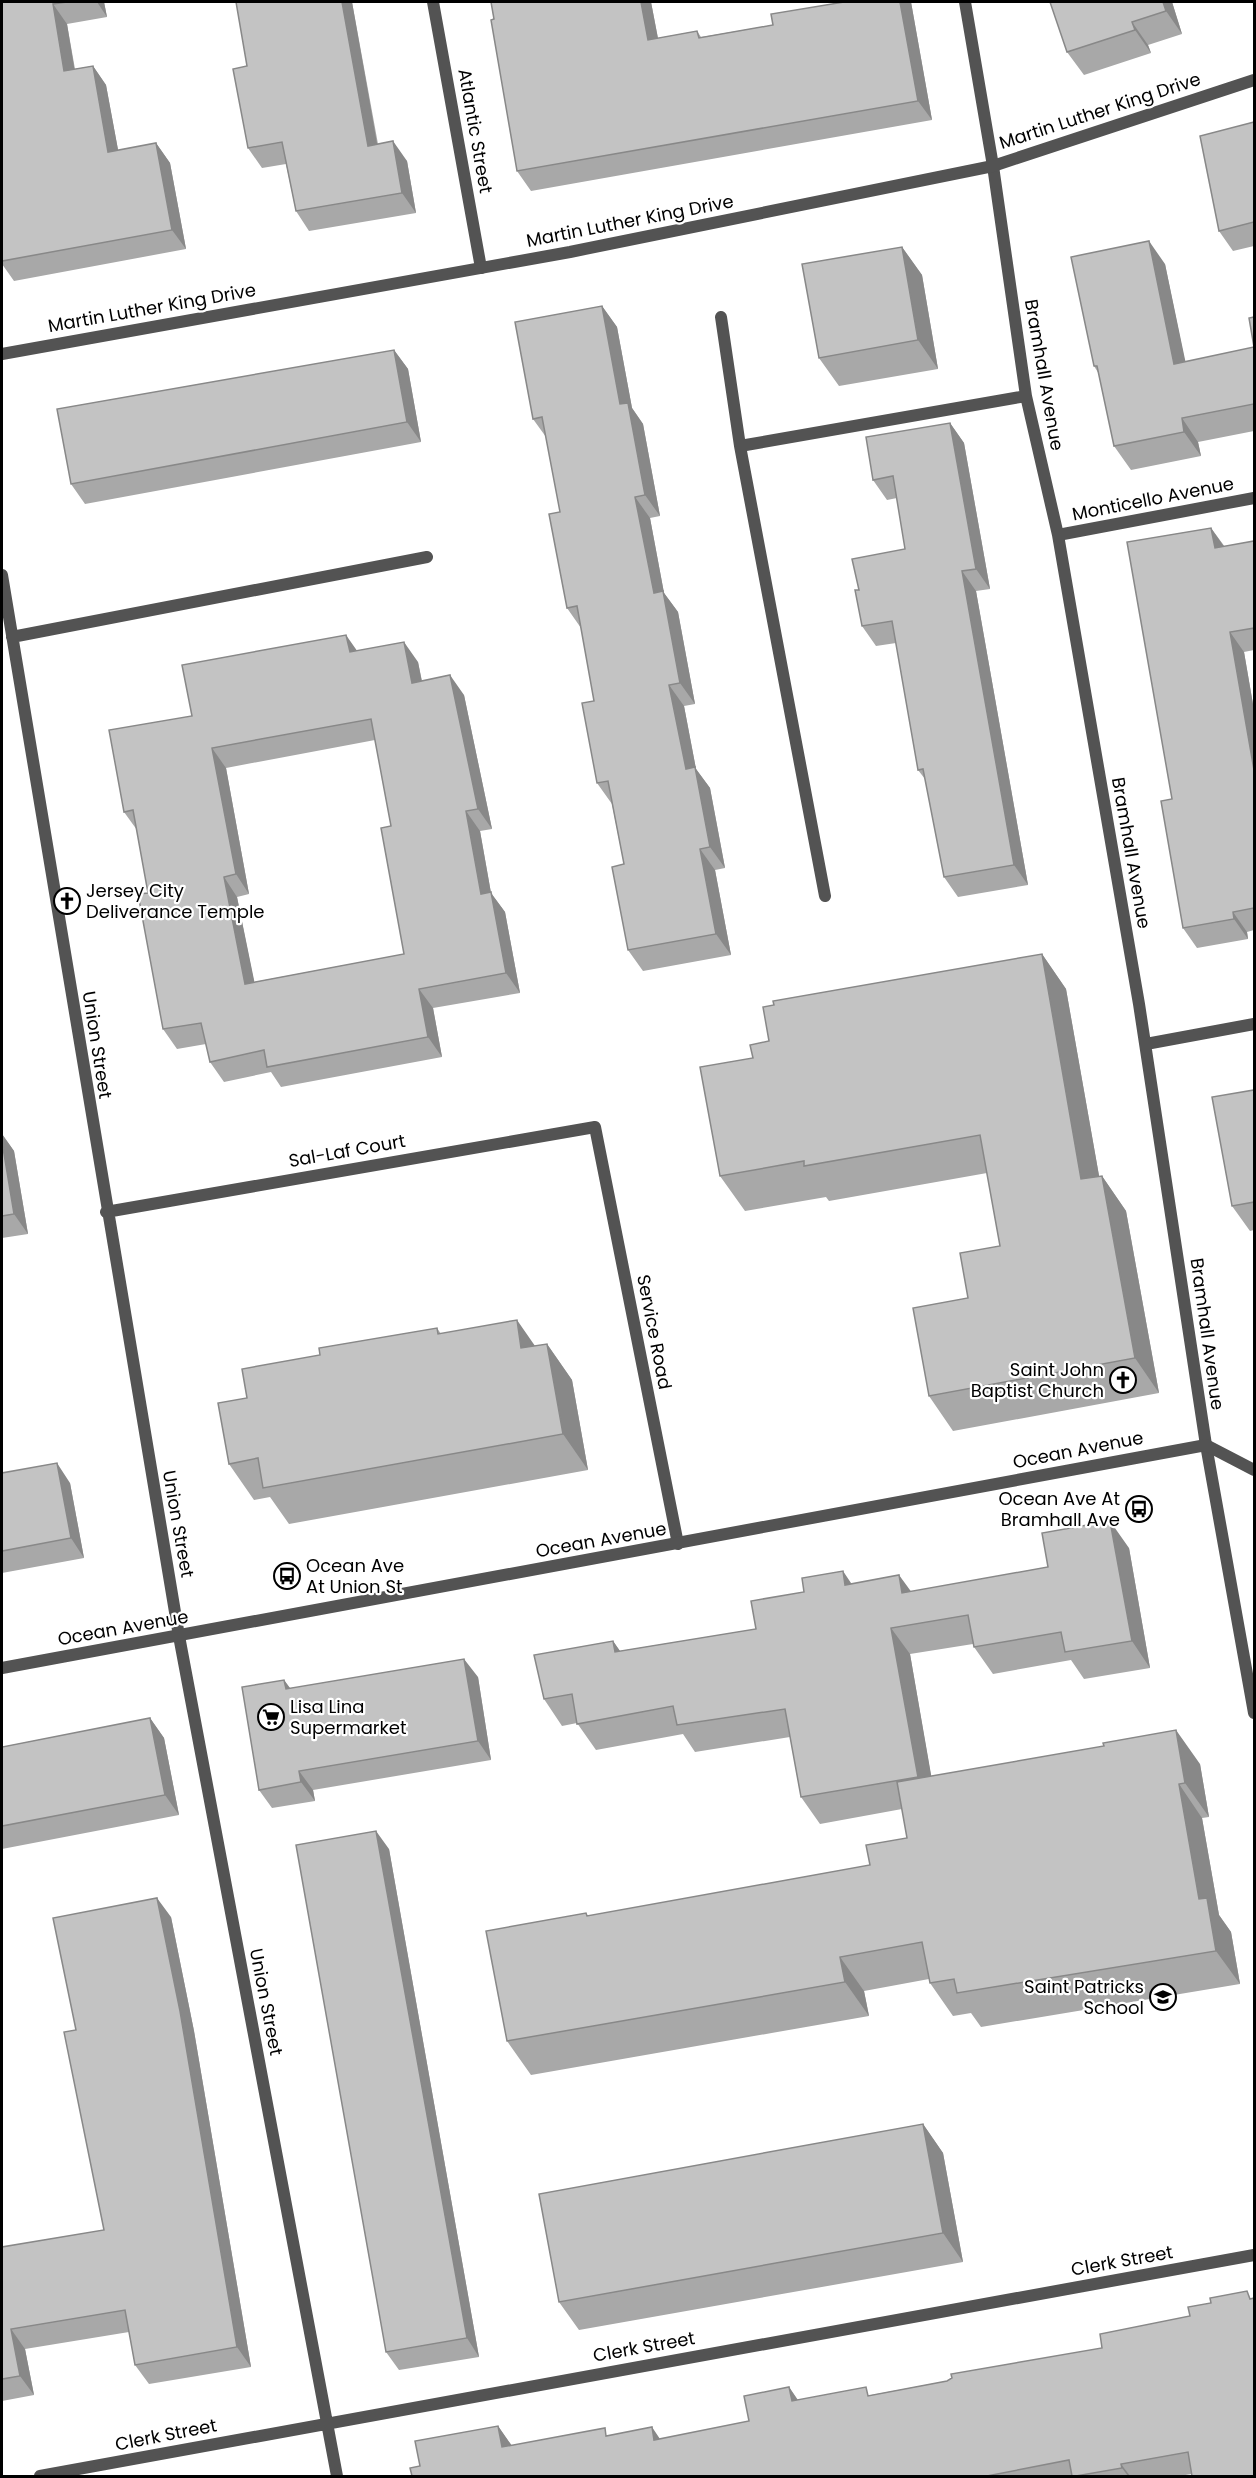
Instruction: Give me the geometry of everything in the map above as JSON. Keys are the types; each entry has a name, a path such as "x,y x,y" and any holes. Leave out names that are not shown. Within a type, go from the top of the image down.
{"street":[{"name":"Atlantic Street","path":"433,2 481,268"},
{"name":"Bramhall Avenue","path":"965,2 993,166 1026,396 1058,536 1146,1044 1206,1445 1254,1713"},
{"name":"Martin Luther King Drive","path":"2,354 481,268 993,166 1254,80"},
{"path":"721,317 740,446 825,896"},
{"path":"740,446 1026,396"},
{"name":"Monticello Avenue","path":"1058,536 1254,498"},
{"path":"12,637 427,556"},
{"name":"Union Street","path":"2,575 106,1212 179,1636 337,2476"},
{"path":"1146,1044 1254,1024"},
{"name":"Sal-Laf Court","path":"106,1212 595,1127"},
{"name":"Service Road","path":"595,1127 678,1544"},
{"path":"1206,1445 1254,1470"},
{"name":"Ocean Avenue","path":"2,1668 1206,1445"},
{"name":"Clerk Street","path":"40,2476 1254,2255"}],"building":[{"path":"2,2 67,2 53,4 64,71 93,66 108,152 156,143 172,230 2,261"},
{"path":"236,2 342,2 368,146 393,141 402,193 296,211 282,142 248,148 233,69 247,66"},
{"path":"491,2 641,2 648,40 697,31 699,38 773,25 771,14 844,2 900,2 918,101 517,171 491,20 494,19"},
{"path":"1050,2 1163,2 1166,11 1132,22 1135,30 1067,52"},
{"path":"1254,122 1254,222 1219,231 1200,136"},
{"path":"1149,241 1174,364 1254,347 1254,404 1182,418 1184,432 1114,446 1071,257"},
{"path":"902,247 918,340 819,358 802,264"},
{"path":"602,306 620,404 628,403 645,495 635,497 654,593 663,591 680,683 669,685 686,769 695,767 710,847 700,849 716,934 628,950 612,867 624,864 608,781 597,783 582,703 594,701 577,606 567,608 549,514 560,512 542,417 533,419 515,322"},
{"path":"1254,317 1254,347 1249,318"},
{"path":"394,350 407,422 71,484 57,409"},
{"path":"950,423 976,569 962,571 1014,865 944,877 923,769 918,770 892,621 862,626 855,590 859,590 852,559 905,549 893,476 873,480 866,437"},
{"path":"1211,528 1215,548 1254,541 1254,628 1230,632 1254,770 1254,908 1233,912 1234,919 1183,928 1161,801 1172,799 1127,542"},
{"path":"346,635 350,652 404,642 412,683 450,675 478,809 466,811 481,894 491,892 506,973 419,989 428,1037 267,1067 264,1050 210,1062 201,1023 163,1029 138,894 148,893 133,810 124,812 109,730 192,716 182,665","holes":["371,719 391,826 381,828 404,954 245,984 224,877 236,874 212,748"]},
{"path":"1042,954 1081,1179 1102,1176 1135,1358 929,1396 913,1308 968,1298 960,1253 1000,1246 980,1135 804,1166 804,1161 720,1176 700,1067 753,1058 750,1045 769,1041 763,1007 774,1005 773,1001"},
{"path":"1254,1090 1254,1202 1232,1206 1212,1097"},
{"path":"2,1142 14,1214 2,1216"},
{"path":"517,1320 521,1348 547,1344 563,1434 263,1488 258,1458 229,1464 218,1403 247,1398 242,1369 320,1355 319,1348 437,1328 438,1334"},
{"path":"57,1463 71,1538 2,1551 2,1473"},
{"path":"1110,1521 1132,1641 1065,1652 1061,1632 974,1647 968,1615 891,1628 918,1777 801,1797 785,1709 677,1725 673,1706 577,1724 572,1694 544,1699 534,1655 613,1641 615,1652 756,1629 751,1601 804,1592 802,1578 843,1571 845,1585 899,1575 902,1593 1048,1567 1042,1533"},
{"path":"464,1659 478,1741 299,1771 301,1782 259,1790 242,1687 284,1680 286,1689"},
{"path":"150,1718 165,1795 2,1826 2,1747"},
{"path":"1176,1730 1185,1783 1179,1784 1199,1899 1207,1898 1216,1951 957,1993 954,1979 930,1983 922,1942 840,1957 845,1982 507,2041 486,1931 586,1913 587,1916 870,1865 866,1845 907,1838 897,1782 1104,1746 1103,1743"},
{"path":"376,1831 467,2338 386,2352 296,1845"},
{"path":"157,1898 180,2011 237,2347 135,2365 125,2310 11,2329 20,2376 2,2379 2,2247 104,2230 64,2032 76,2030 53,1918"},
{"path":"923,2124 943,2233 559,2302 539,2194"},
{"path":"1247,2291 1250,2299 1254,2298 1254,2476 1192,2476 1188,2452 1121,2464 1122,2468 1076,2476 1072,2476 1069,2460 987,2476 412,2476 410,2468 420,2466 415,2441 498,2426 502,2447 605,2428 606,2436 652,2427 654,2440 749,2421 744,2396 789,2387 792,2401 866,2387 868,2396 947,2381 952,2378 951,2374 1102,2348 1100,2334 1190,2316 1188,2307 1211,2303 1210,2298"}],"place":[{"name":"Jersey City Deliverance Temple","path":"67,901"},
{"name":"Saint John Baptist Church","path":"1123,1380"},
{"name":"Ocean Ave At Bramhall Ave","path":"1139,1509"},
{"name":"Ocean Ave At Union St","path":"287,1576"},
{"name":"Lisa Lina Supermarket","path":"271,1717"},
{"name":"Saint Patricks School","path":"1163,1997"}]}
